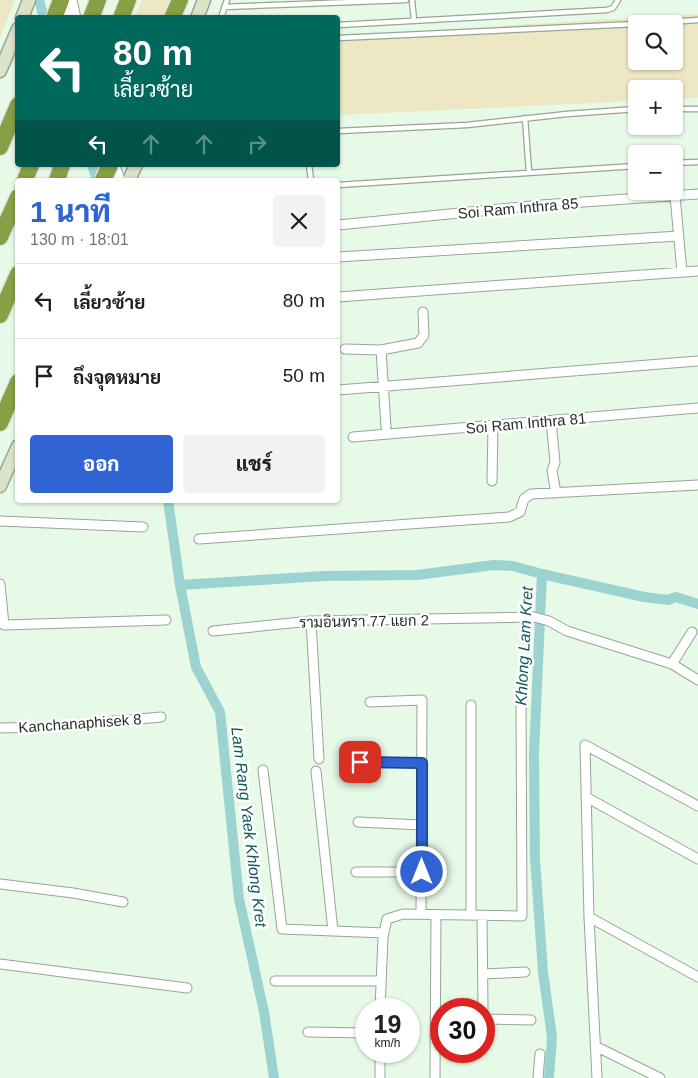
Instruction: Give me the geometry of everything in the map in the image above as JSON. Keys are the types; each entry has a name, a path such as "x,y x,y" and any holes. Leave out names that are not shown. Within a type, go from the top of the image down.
{"highway":[{"path":"55,15 61,0"},
{"path":"92,15 98,0"},
{"path":"122,15 128,0"},
{"path":"173,15 180,0"},
{"path":"0,147 15,112"},
{"path":"0,237 15,204"},
{"path":"0,314 15,281"},
{"path":"0,423 15,389"}],"main road":[{"path":"23,15 29,0"},
{"path":"198,15 204,0"},
{"path":"0,70 15,36"},
{"path":"0,486 15,456"}],"street":[{"path":"61,0 65,15"},
{"path":"72,0 75,15"},
{"name":"Soi Ram Inthra 85","path":"683,195 698,194"},
{"name":"Soi Ram Inthra 85","path":"340,225 541,205 628,199"},
{"path":"674,200 682,272"},
{"path":"340,257 678,236"},
{"path":"340,298 698,271"},
{"path":"345,349 381,350 411,345 421,341 424,336 423,312"},
{"path":"381,350 386,427"},
{"path":"340,390 698,361"},
{"name":"Soi Ram Inthra 81","path":"353,437 698,408"},
{"path":"551,421 555,462 552,471 556,493"},
{"path":"492,481 494,425"},
{"path":"199,540 509,517 520,512 527,496 698,485"},
{"path":"0,521 143,527"},
{"path":"0,584 2,625 166,620"},
{"name":"รามอินทรา 77 แยก 2","path":"213,631 311,621 534,617 549,621 567,631 672,664 698,680"},
{"path":"311,621 319,760"},
{"path":"672,664 692,632"},
{"path":"370,702 422,700 421,914"},
{"path":"380,998 384,933 387,919 403,914 522,916 521,700"},
{"path":"471,704 471,916"},
{"name":"Kanchanaphisek 8","path":"0,728 47,727 161,717"},
{"path":"597,1078 597,1047 589,917 585,745 698,806"},
{"path":"360,762 422,763"},
{"path":"263,770 282,929 384,933"},
{"path":"316,771 333,931"},
{"path":"586,797 698,859"},
{"path":"358,822 422,825"},
{"path":"356,872 422,872"},
{"path":"0,884 73,892 123,902"},
{"path":"435,1078 436,915"},
{"path":"482,916 483,998"},
{"path":"589,917 698,977"},
{"path":"0,964 187,988"},
{"path":"483,974 525,972"},
{"path":"275,981 381,981"},
{"path":"495,1019 531,1020"},
{"path":"308,1032 355,1033"},
{"path":"597,1047 660,1078"},
{"path":"538,1078 540,1054"},
{"path":"380,1063 380,1078"}],"lane":[{"path":"222,15 227,0"},
{"path":"224,6 406,0"},
{"path":"412,0 414,21"},
{"path":"340,25 607,10 613,8 618,0"},
{"path":"683,21 698,20"},
{"path":"340,38 628,24"},
{"path":"683,109 698,109"},
{"path":"340,131 467,125 628,110"},
{"path":"525,118 529,172"},
{"path":"683,163 698,162"},
{"path":"340,185 628,166"}],"shaded area":[{"path":"0,0 15,0 0,38"},
{"path":"142,0 170,0 163,15 135,15"},
{"path":"698,14 698,98 683,99 683,80 628,80 628,101 340,115 340,36 628,18 628,70 683,70 682,15"}],"waterway":[{"name":"Khlong Lam Kret","path":"39,0 43,15"},
{"name":"Khlong Lam Kret","path":"93,167 96,178"},
{"name":"Khlong Lam Kret","path":"168,503 180,585 324,576 417,575 494,565 513,566 542,574 534,753 535,859 543,972 552,1037 549,1078"},
{"path":"542,574 644,597 668,600 676,597 698,604"},
{"name":"Lam Rang Yaek Khlong Kret","path":"180,585 196,667 220,712 239,899 264,1012 274,1078"}],"route":[{"path":"360,762 422,763 422,872"}]}
